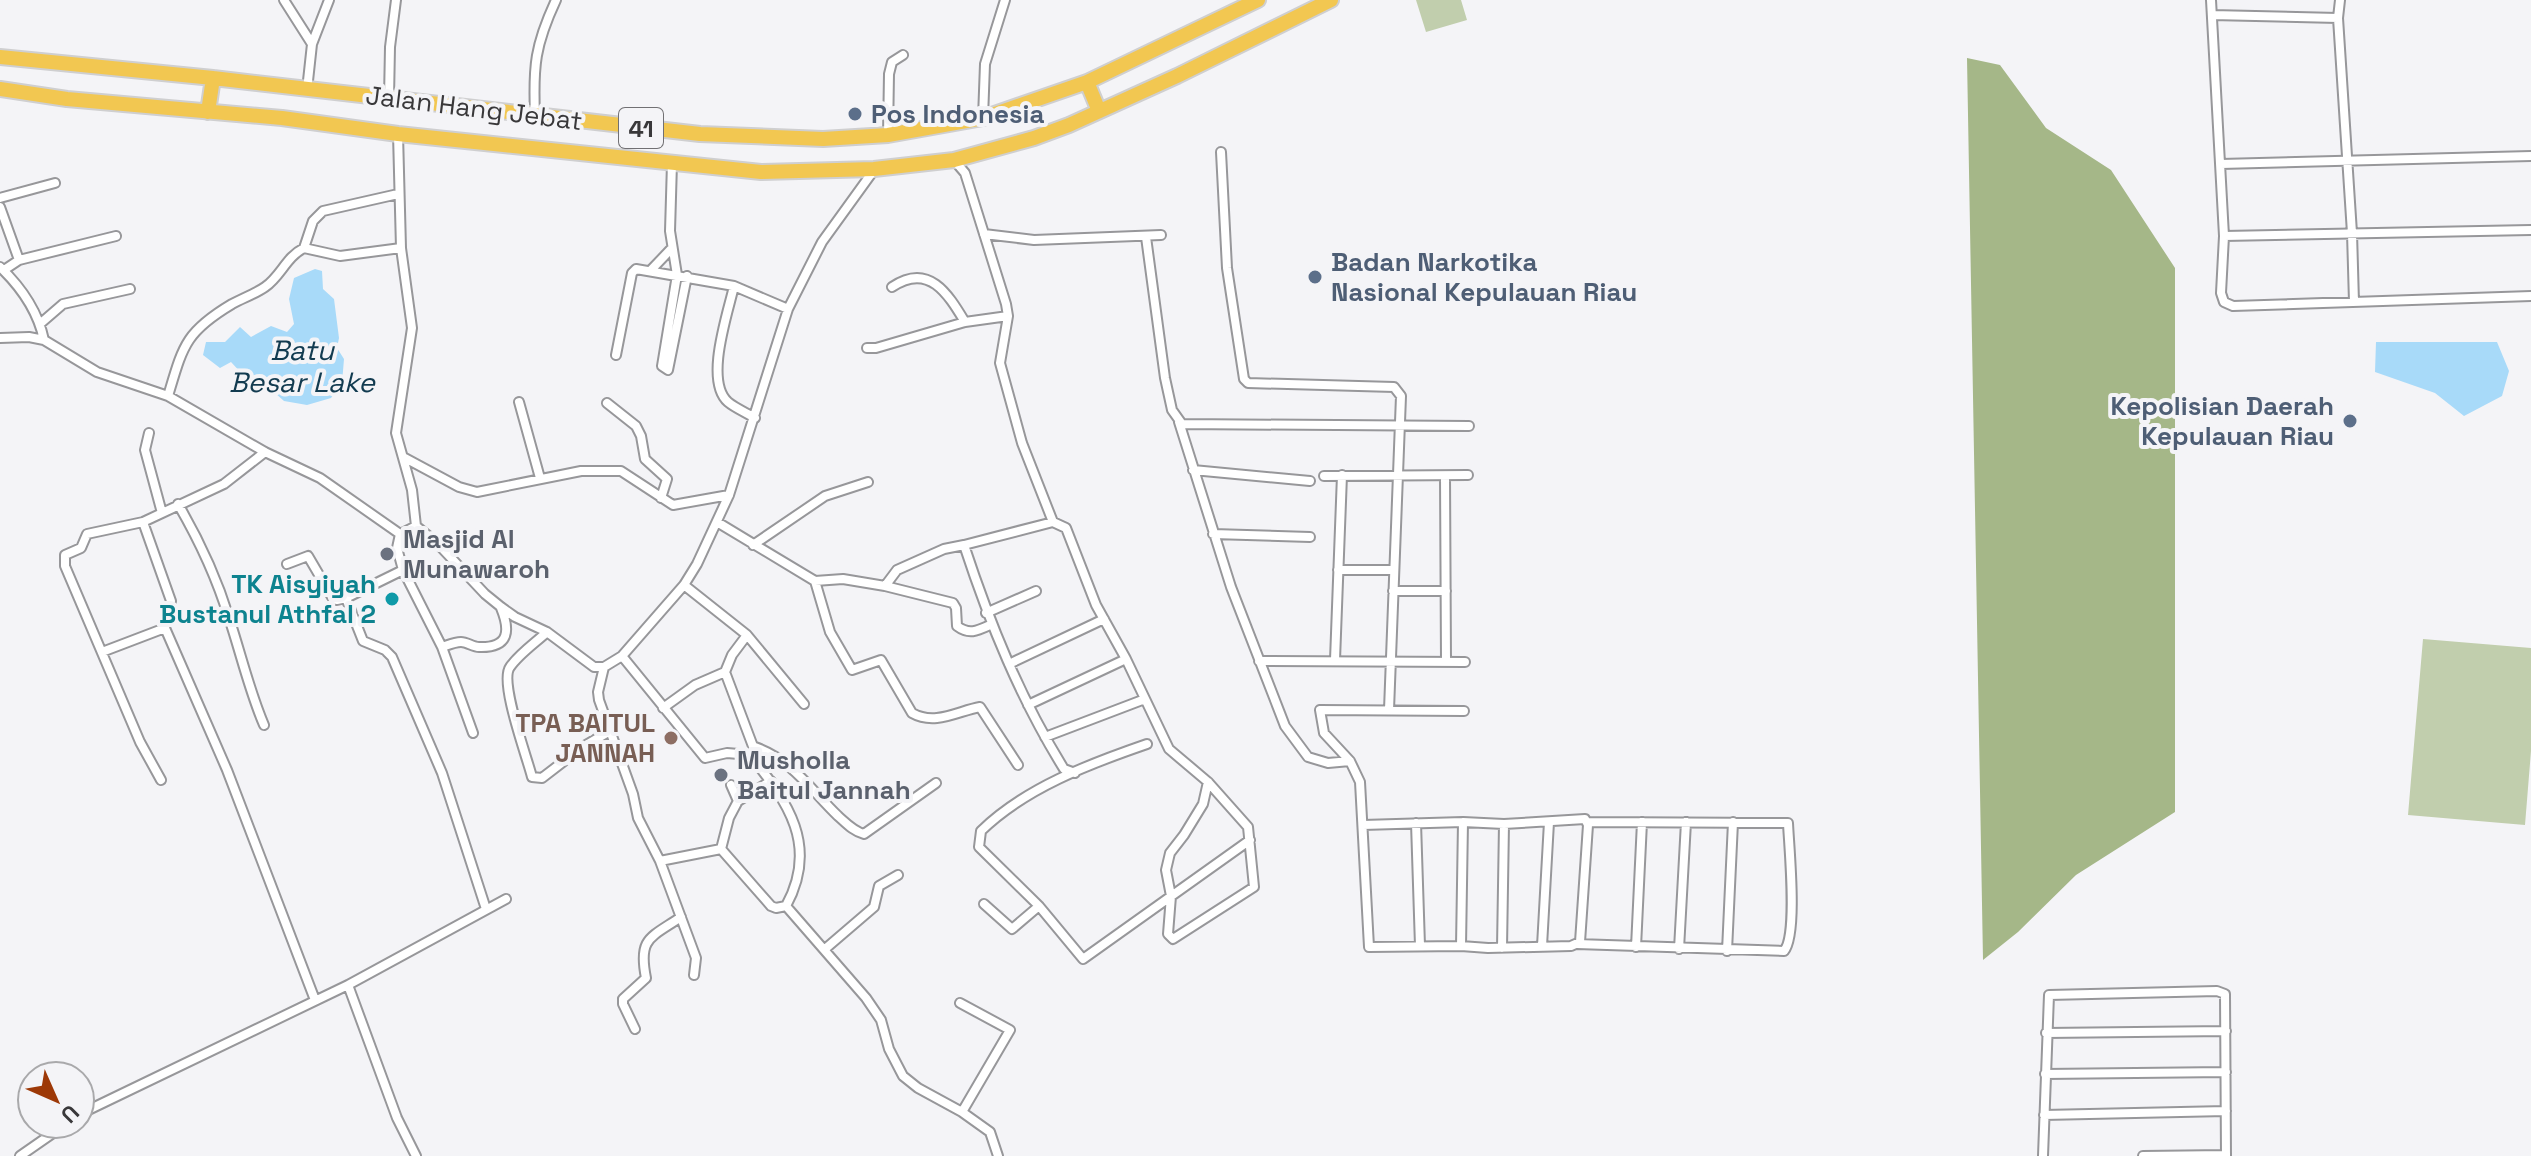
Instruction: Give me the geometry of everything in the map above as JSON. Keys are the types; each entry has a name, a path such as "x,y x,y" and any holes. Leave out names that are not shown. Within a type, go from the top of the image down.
{"highway":[{"name":"Jalan Hang Jebat","path":"0,57 213,78 700,134 823,139 888,135 983,118 1087,82 1258,0"},
{"path":"0,89 67,99 309,121 398,134 761,172 874,169 954,160 1034,138 1177,76 1331,0"},
{"path":"208,112 213,78"},
{"path":"1087,82 1099,111"}],"street":[{"path":"284,0 312,44"},
{"path":"307,90 312,44 329,0"},
{"path":"389,98 390,47 396,0"},
{"path":"535,116 533,68 536,51 556,0"},
{"path":"983,118 985,64 1005,0"},
{"path":"2211,0 2224,236 2221,293 2228,305 2531,296"},
{"path":"2340,0 2338,18 2354,302"},
{"path":"2212,15 2338,18"},
{"path":"888,135 889,74 892,62 903,55"},
{"path":"398,134 401,248 412,328 396,433 412,490 416,526 501,607 547,632 594,667 604,667 622,656 684,585 697,564 729,495 788,309 822,242 874,169"},
{"path":"1221,152 1227,268 1244,379 1248,383 1271,385 1394,387 1401,396 1389,710"},
{"path":"2221,164 2531,156"},
{"path":"954,160 965,173 1008,316 1000,363 1022,443 1053,522"},
{"path":"672,163 672,248 682,275 668,370 662,366 682,275"},
{"path":"0,198 55,183"},
{"path":"168,396 182,349 190,336 220,311 268,285 287,260 304,248 313,221 323,211 398,194"},
{"path":"0,207 19,260"},
{"path":"2224,236 2531,230"},
{"path":"984,234 1034,240 1161,235"},
{"path":"44,340 41,323 20,289 2,269 19,260 116,236"},
{"path":"1146,237 1172,410 1259,661 1285,726 1308,757 1328,763 1350,761"},
{"path":"304,248 340,256 401,248"},
{"path":"651,270 672,248"},
{"path":"616,355 633,271 639,268 734,286 788,309"},
{"path":"892,287 902,280 915,278 941,286 965,322"},
{"path":"734,286 716,363 721,393 728,402 755,418"},
{"path":"41,323 63,304 130,289"},
{"path":"867,348 965,322 1008,316"},
{"path":"0,338 44,340 97,372 168,396 265,452 320,478 400,534"},
{"path":"519,402 540,478"},
{"path":"607,403 636,426 645,459 667,479 661,498"},
{"path":"1178,422 1469,426"},
{"path":"149,433 145,450 162,513"},
{"path":"161,780 140,742 64,558 66,554 81,548 86,534 143,522 224,484 265,452"},
{"path":"405,458 471,492 581,471 621,471 677,505 729,495"},
{"path":"1193,470 1310,481"},
{"path":"1335,660 1342,475"},
{"path":"1324,476 1468,475"},
{"path":"1445,476 1446,661"},
{"path":"753,545 825,496 868,482"},
{"path":"178,504 204,555 229,617 249,688 264,725"},
{"path":"143,522 170,595 165,628 238,799 315,1000"},
{"path":"717,522 815,581 843,579 953,603 957,626 964,631 974,632 990,625"},
{"path":"885,586 897,570 944,549 1053,522 1062,525 1069,533 1088,588 1169,749 1208,782 1248,827 1254,887 1173,939 1168,934 1171,896 1166,870 1170,853 1203,804 1208,782"},
{"path":"400,534 416,526"},
{"path":"400,534 397,548 403,570 442,647 473,733"},
{"path":"1213,534 1310,537"},
{"path":"964,545 990,625 1028,705 1064,769 1075,773"},
{"path":"287,564 308,556 332,597 337,600 403,570"},
{"path":"1338,570 1394,570"},
{"path":"815,581 830,632 852,670 880,660 912,713 918,716 945,718 980,707 1018,765"},
{"path":"684,585 747,635 804,704"},
{"path":"986,613 1036,591"},
{"path":"1393,591 1446,591"},
{"path":"346,598 363,641 385,650 392,657 442,773 486,909"},
{"path":"442,647 459,642 480,647 500,642 508,626 501,607"},
{"path":"1009,664 1104,619"},
{"path":"102,652 165,628"},
{"path":"547,632 507,672 509,696 532,777 542,778 581,748 610,731"},
{"path":"747,635 732,655 725,672 752,751 791,813 798,833 798,882 786,906"},
{"path":"622,656 705,758 752,751 771,753 785,761 857,832 864,834 936,783"},
{"path":"1028,705 1126,659"},
{"path":"1259,661 1465,662"},
{"path":"604,667 598,692 633,794 638,818 660,861 697,962 694,975"},
{"path":"663,708 695,685 725,672"},
{"path":"1045,737 1145,699"},
{"path":"1363,825 1504,824 1582,819 1587,822 1788,823 1792,915 1789,946 1784,951 1576,944 1502,948 1368,946 1360,782 1350,761 1324,733 1320,710 1464,711"},
{"path":"1147,744 1033,792 999,814 981,831 979,847 1039,906 1085,959 1250,840"},
{"path":"721,849 729,818 738,801 771,781"},
{"path":"731,785 738,801"},
{"path":"1461,946 1463,822"},
{"path":"1542,946 1549,822"},
{"path":"1576,944 1582,939 1587,822"},
{"path":"1636,947 1642,822"},
{"path":"1679,949 1686,822"},
{"path":"1727,951 1733,822"},
{"path":"1416,823 1420,946"},
{"path":"1502,948 1504,824"},
{"path":"660,861 721,849"},
{"path":"721,849 771,906 786,906"},
{"path":"825,949 874,907 879,886 898,875"},
{"path":"96,1106 348,985 506,899"},
{"path":"984,904 1012,929 1039,906"},
{"path":"786,906 878,1016 889,1049 903,1076 990,1132 998,1156"},
{"path":"635,1029 623,999 646,978 641,963 643,950 652,936 681,917"},
{"path":"348,985 397,1118 416,1156"},
{"path":"2043,1156 2049,995 2217,991 2225,994 2226,1155 2143,1156"},
{"path":"960,1003 1010,1030 962,1112"},
{"path":"2046,1033 2226,1031"},
{"path":"2045,1074 2226,1072"},
{"path":"2044,1115 2226,1111"},
{"path":"20,1156 43,1140"}],"green space":[{"path":"1416,0 1461,0 1467,20 1426,32"},
{"path":"1967,58 2000,65 2046,128 2111,170 2175,268 2175,812 2076,875 2018,932 1983,960"},
{"path":"2423,639 2531,648 2531,751 2525,825 2408,815"}],"water":[{"name":"Batu Besar Lake","path":"315,269 322,271 323,289 334,299 339,338 337,348 344,359 342,383 331,398 307,405 284,401 275,393 259,390 241,377 243,375 231,362 220,368 203,355 206,342 225,342 240,327 251,337 271,326 287,332 294,324 289,299 294,278"},
{"path":"2376,342 2497,342 2509,371 2502,396 2464,416 2435,393 2375,372"}],"place":[{"name":"Pos Indonesia","path":"855,114"},
{"name":"Badan Narkotika Nasional Kepulauan Riau","path":"1315,277"},
{"name":"Kepolisian Daerah Kepulauan Riau","path":"2350,421"},
{"name":"Masjid Al Munawaroh","path":"387,554"},
{"name":"TK Aisyiyah Bustanul Athfal 2","path":"392,599"},
{"name":"TPA BAITUL JANNAH","path":"671,738"},
{"name":"Musholla Baitul Jannah","path":"721,775"}]}
